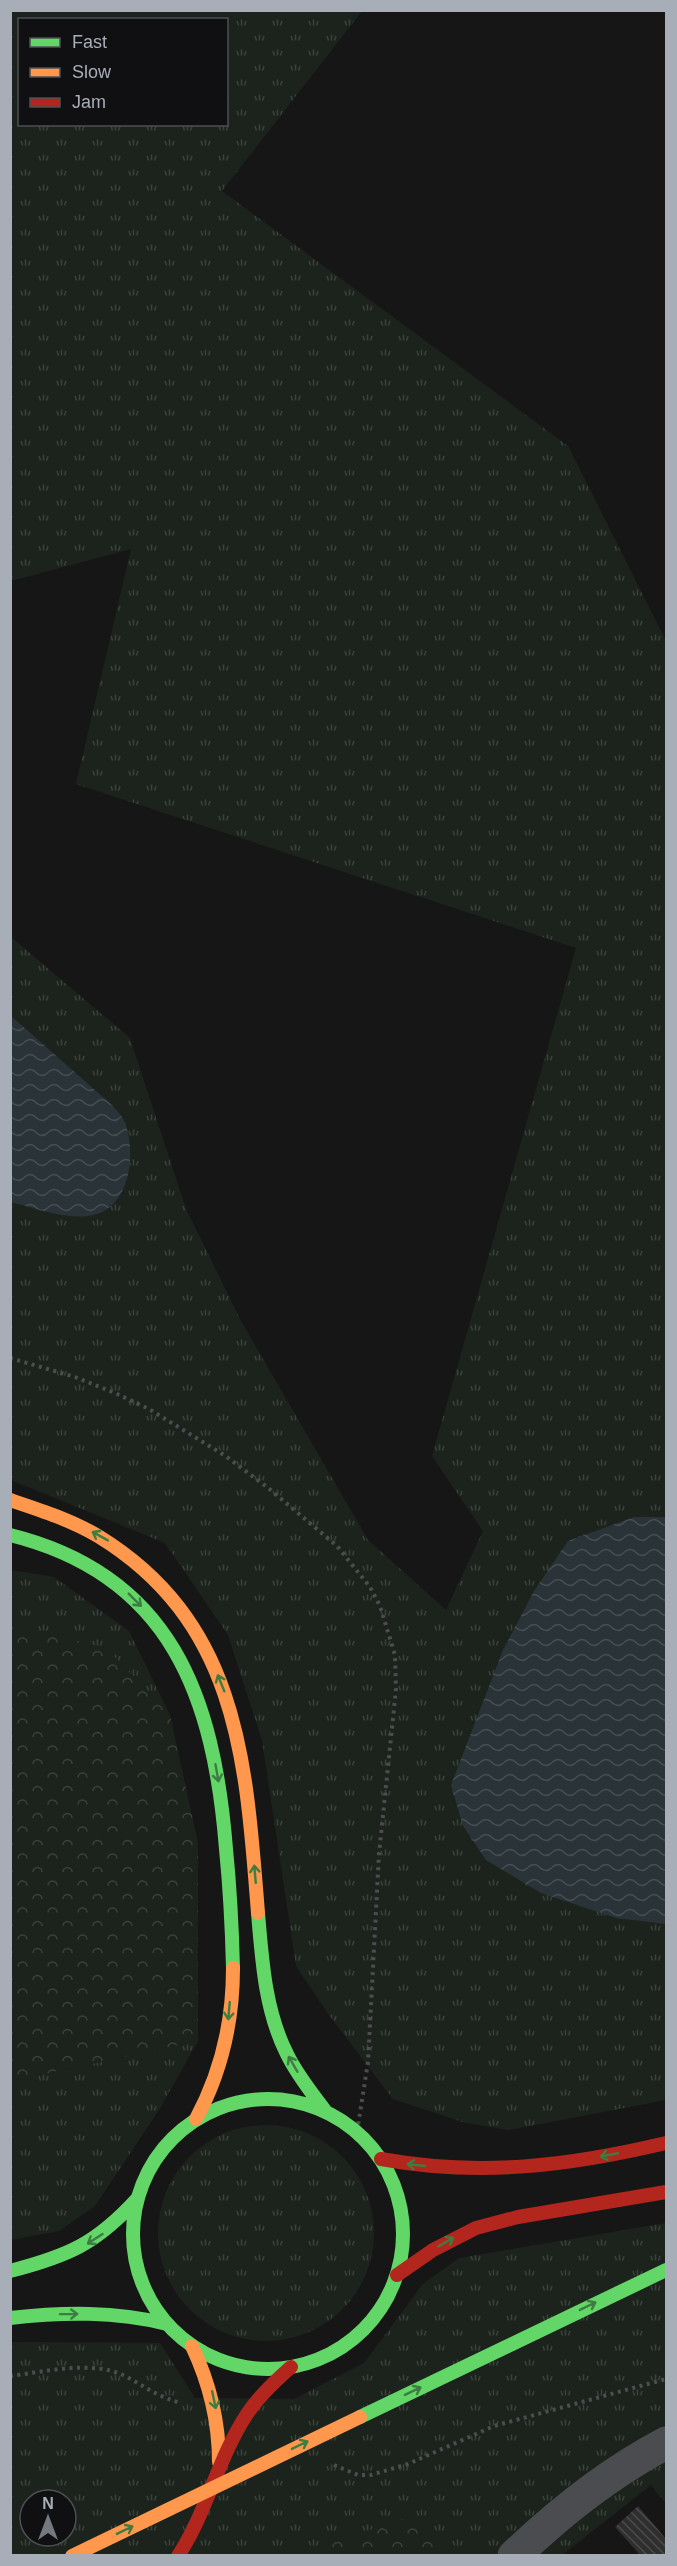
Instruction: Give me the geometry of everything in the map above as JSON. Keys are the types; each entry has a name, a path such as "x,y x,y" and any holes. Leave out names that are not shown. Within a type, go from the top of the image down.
{"main road":[{"path":"10,1500 55,1514 122,1549 143,1566 172,1597 204,1646 227,1698 240,1745 248,1796 262,1959 276,2025 291,2060 326,2112"},
{"path":"10,1535 51,1545 70,1554 111,1579 127,1592 170,1643 193,1686 203,1712 224,1815 231,1910 232,1968 228,2025 222,2062 209,2099 196,2119"},
{"path":"254,2099 291,2101 326,2112 357,2132 381,2159 394,2186 402,2216 402,2252 397,2275 381,2308 357,2336 326,2356 291,2367 265,2369 239,2366 215,2358 192,2346 167,2324 144,2290 136,2265 132,2225 137,2199 146,2175 159,2153 196,2119 218,2108 254,2099"},
{"path":"381,2159 448,2169 527,2168 610,2156 666,2143"},
{"path":"397,2275 433,2250 476,2228 518,2217 666,2192"},
{"path":"10,2271 49,2261 90,2243 109,2230 137,2199"},
{"path":"72,2556 666,2270"},
{"path":"10,2318 104,2314 137,2316 167,2324"},
{"path":"192,2346 205,2370 216,2406 219,2472"},
{"path":"178,2556 196,2528 219,2472 249,2410 259,2397 291,2367"}],"street":[{"path":"514,2556 542,2528 597,2483 666,2443"}],"path":[{"path":"10,1358 75,1377 115,1393 149,1409 224,1455 267,1487 337,1546 370,1587 380,1606 395,1655 396,1689 379,1854 368,2062 357,2132"},
{"path":"10,2376 78,2369 109,2371 122,2375 154,2394 177,2402 195,2406 216,2406"},
{"path":"332,2464 358,2475 371,2475 408,2464 494,2426 666,2379"}],"green space":[{"path":"11,11 362,11 222,191 568,446 666,641 666,2100 509,2130 466,2123 393,2099 329,2015 296,1966 262,1740 228,1635 165,1543 11,1480 11,937 130,1038 186,1209 241,1321 368,1540 446,1610 483,1531 432,1456 576,948 76,784 131,549 11,581"},
{"path":"11,1570 54,1577 129,1631 170,1715 106,1648 11,1626"},
{"path":"10,1626 106,1648 170,1715 198,1843 198,2041 11,2081"},
{"path":"198,2041 159,2110 95,2206 59,2231 11,2240 11,2081"},
{"path":"266,2125 287,2127 307,2133 326,2143 342,2157 356,2173 366,2192 372,2212 374,2233 372,2254 366,2274 356,2293 342,2309 326,2323 307,2333 287,2339 266,2341 245,2339 225,2333 206,2323 190,2309 176,2293 166,2274 160,2254 158,2233 160,2212 166,2192 176,2173 190,2157 206,2143 225,2133 245,2127"},
{"path":"666,2223 666,2504 651,2485 562,2555 436,2555 444,2546 334,2541 311,2555 11,2556 11,2342 160,2343 195,2398 294,2399 364,2363 423,2284 459,2258"},
{"path":"407,2518 445,2546 436,2555 311,2555 334,2541"}],"water":[{"path":"10,1015 113,1106 125,1122 130,1152 126,1180 113,1204 102,1212 78,1217 11,1202"},
{"path":"634,1517 666,1517 666,1924 616,1918 541,1893 486,1860 463,1826 451,1785 503,1650 534,1591 568,1541"}],"building":[{"path":"638,2506 666,2539 666,2556 641,2556 615,2527"}],"traffic: fast":[{"path":"10,1535 65,1554 110,1580 146,1612 174,1650 195,1694 210,1742 220,1794 229,1879 233,1968"},
{"path":"258,1913 269,2003 280,2038 291,2062 326,2112"},
{"path":"255,2099 281,2099 320,2109 343,2121 364,2138 381,2159 393,2182 401,2208 403,2234 401,2260 393,2286 381,2309 364,2330 343,2347 307,2364 281,2369 255,2369 229,2364 204,2353 182,2339 163,2320 149,2298 138,2273 133,2247 133,2221 138,2195 149,2170 163,2148 182,2129 204,2115 229,2104 255,2099"},
{"path":"10,2271 49,2260 80,2246 108,2227 137,2199"},
{"path":"360,2417 666,2270"},
{"path":"10,2318 89,2314 128,2317 167,2324"}],"traffic: slow":[{"path":"10,1500 88,1530 145,1571 181,1611 208,1654 227,1701 240,1751 248,1803 258,1913"},
{"path":"196,2119 213,2083 224,2046 231,2008 233,1968"},
{"path":"192,2346 204,2374 212,2402 219,2462"},
{"path":"72,2556 360,2417"}],"traffic: jam":[{"path":"381,2159 418,2164 489,2168 559,2163 666,2143"},
{"path":"397,2275 433,2250 476,2228 518,2217 666,2192"},
{"path":"178,2556 247,2414 291,2367"}]}
